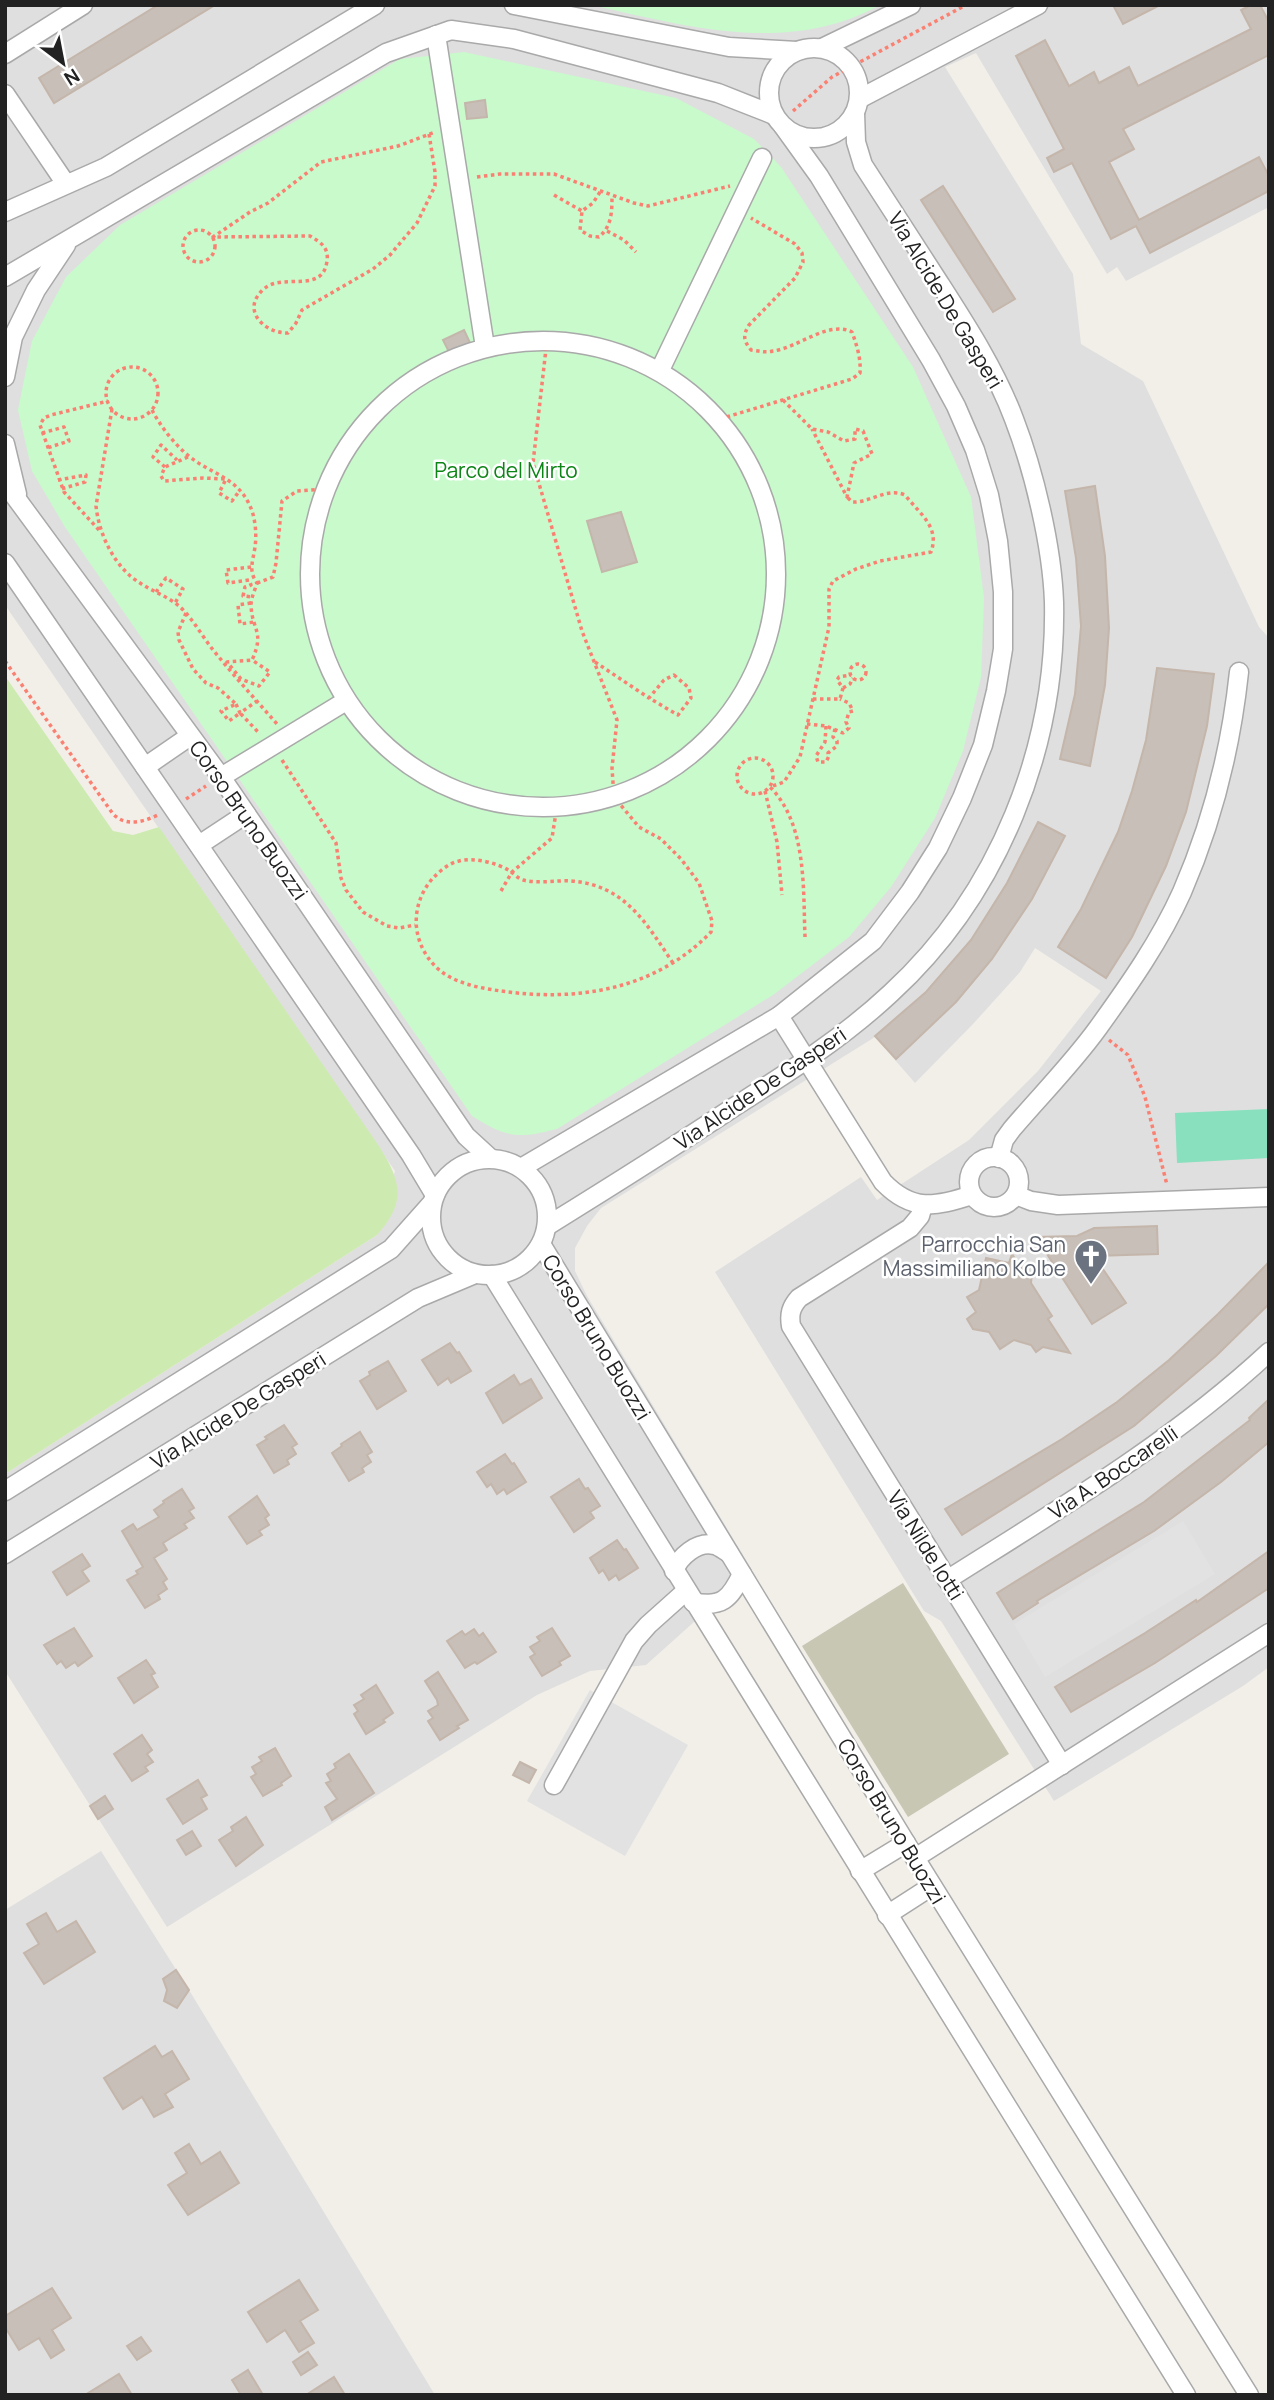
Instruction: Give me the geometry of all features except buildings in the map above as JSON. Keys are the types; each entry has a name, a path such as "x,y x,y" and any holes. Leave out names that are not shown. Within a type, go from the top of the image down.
{"street":[{"path":"5,54 83,5"},
{"path":"5,212 106,167 375,5"},
{"path":"514,5 699,43 797,51"},
{"path":"5,277 386,53 451,30 514,39 718,93 779,121 801,136 822,138 836,133 847,124 857,106 1038,5"},
{"path":"822,48 908,6"},
{"path":"436,35 485,348"},
{"path":"779,121 769,94 773,73 781,62 797,51 822,48 834,51 851,66"},
{"name":"Via Alcide De Gasperi","path":"547,1226 807,1060 892,993 965,908 1016,814 1031,769 1047,706 1054,600 1047,545 1032,474 1014,418 995,377 962,319 863,165 856,142 859,85 851,66"},
{"path":"5,94 66,184"},
{"name":"Via Alcide De Gasperi","path":"521,1168 779,1016 873,941 910,892 938,848 962,798 982,745 996,691 1003,649 1003,592 998,541 989,495 975,450 956,406 819,176 779,121"},
{"path":"660,370 762,158"},
{"path":"5,377 13,337 36,290 69,240"},
{"path":"547,340 605,348 660,370 720,419 761,484 778,560 770,637 737,707 683,762 614,797 557,806 509,806 445,787 389,751 346,701 316,634 309,561 326,489 363,426 418,377 485,348 547,340"},
{"path":"5,444 19,504"},
{"name":"Corso Bruno Buozzi","path":"5,483 221,777 466,1136 490,1158"},
{"path":"5,563 411,1155 433,1199 430,1222 435,1240 444,1256 458,1267 484,1275 512,1270 529,1260 541,1244 547,1226 547,1209 542,1193 533,1179 521,1168 490,1158 472,1161 457,1168 444,1180 433,1199 391,1249 5,1491"},
{"path":"999,1158 1004,1140 1012,1129 1097,1030 1153,947 1181,894 1203,838 1233,726 1239,672"},
{"path":"221,777 272,746 282,730 346,701"},
{"path":"145,767 190,736"},
{"path":"198,845 246,814"},
{"path":"779,1016 883,1182 894,1193 923,1205 950,1202 972,1195"},
{"path":"999,1158 1008,1161 1018,1175 1016,1195 1008,1204 992,1208 984,1206 972,1195 969,1187 971,1171 984,1159 999,1158"},
{"path":"1016,1195 1058,1205 1269,1198"},
{"name":"Via Nilde Iotti","path":"923,1205 920,1216 910,1228 799,1298 792,1306 789,1317 791,1326 1062,1765"},
{"name":"Corso Bruno Buozzi","path":"541,1244 910,1851 1249,2395"},
{"path":"484,1275 690,1596 1186,2395"},
{"name":"Via Alcide De Gasperi","path":"5,1554 418,1298 484,1275"},
{"name":"Via A. Boccarelli","path":"947,1580 1142,1455 1192,1419 1269,1352"},
{"path":"674,1571 678,1562 689,1551 702,1546 714,1545 729,1553"},
{"path":"690,1596 704,1604 719,1603 733,1593 742,1574"},
{"path":"554,1785 634,1641 648,1625 690,1596"},
{"path":"860,1871 910,1851 1062,1765 1269,1633"},
{"path":"887,1915 932,1886"}],"path":[{"path":"779,121 832,77 966,5"},
{"path":"213,237 268,203 321,162 398,146 450,125"},
{"path":"213,237 214,252 208,260 198,263 188,259 182,244 187,234 198,229 213,237 310,236 322,243 327,253 327,264 322,275 311,281 274,283 257,297 254,309 257,319 275,333 288,333 302,310 373,269 390,255 417,223 435,186 429,134"},
{"path":"459,179 500,174 554,174 648,206 720,187 750,183"},
{"path":"600,191 593,203 582,211 580,230 590,236 598,237 607,231 612,212 612,195"},
{"path":"554,195 582,211"},
{"path":"720,419 852,379 860,373 861,361 852,332 845,329 834,329 775,351 751,350 744,335 749,325 795,278 803,262 802,253 795,244 737,210"},
{"path":"607,231 624,240 636,252"},
{"path":"547,340 533,463 582,631 617,720 612,768 614,797 639,827 661,839 681,859 699,883 712,921 711,932 691,952 673,964 649,975 593,992 565,996 482,988 453,979 436,967 418,937 415,925 416,906 425,888 441,869 460,860 487,862 512,872 523,880 572,881 603,888 635,909 673,964"},
{"path":"127,368 136,368 151,375 156,382 158,399 152,410 142,417 126,418 112,409 108,401 106,393 113,377 127,368"},
{"path":"770,787 773,776 766,761 755,758 744,761 740,766 737,778 742,789 753,794 784,782 800,757 829,627 829,589 833,581 880,561 932,552 935,539 934,531 905,495 898,492 889,493 860,503 852,502 846,497 812,429 783,400"},
{"path":"108,401 51,415 44,418 40,425 61,489 102,533 122,569 186,613 211,649 282,730"},
{"path":"102,533 96,506 112,409"},
{"path":"152,410 160,424 190,457 240,490 251,506 255,528 251,567 257,583 251,603 259,634 259,645 252,660"},
{"path":"43,433 64,427 69,441 47,448"},
{"path":"812,429 828,432 844,441 855,439 855,429 863,431 872,454 855,463 846,497"},
{"path":"165,467 153,457 161,445 177,460"},
{"path":"190,457 165,467 161,475 164,481 226,479"},
{"path":"58,480 86,475 85,482 61,489"},
{"path":"226,479 219,493 232,501 240,490"},
{"path":"257,583 273,577 282,501 289,494 298,491 326,489"},
{"path":"251,567 226,570 228,583 249,580 251,585 244,587 243,596 253,597"},
{"path":"156,592 166,578 183,589 174,603"},
{"path":"251,603 238,604 240,624 255,622"},
{"path":"186,613 178,632 179,640 198,676 218,688 236,704 240,713 259,734 282,730"},
{"path":"252,660 270,672 259,686 242,679 227,662 252,660"},
{"path":"5,661 119,820 134,822 150,818 221,777"},
{"path":"595,662 649,698 678,715 691,698 689,688 682,679 674,675 664,680 649,698"},
{"path":"840,699 842,688 837,680 839,677 852,676 863,677 864,668 855,664 850,670 852,676 850,684 842,688"},
{"path":"807,724 826,726 840,733 849,728 846,722 849,712 853,711 849,703 840,699 813,699"},
{"path":"236,704 221,711 229,721 257,701"},
{"path":"826,726 825,742 816,756 818,762 826,762 828,753 837,746 833,737 835,729"},
{"path":"272,746 336,843 341,878 346,890 363,912 387,926 399,928 415,925"},
{"path":"770,787 783,800 794,830 804,904 805,937"},
{"path":"765,791 778,842 782,895"},
{"path":"501,891 512,872 552,838 557,806"},
{"path":"1097,1030 1128,1055 1145,1097 1165,1174 1169,1201"}],"shaded area":[{"path":"5,5 1269,5 1269,207 1126,281 1117,267 1107,274 976,53 945,67 1073,274 1081,344 1143,381 1259,627 1269,638 1269,1667 1243,1686 1054,1801 941,1621 924,1611 715,1272 861,1177 877,1200 969,1140 1038,1071 1101,991 1035,948 1020,972 915,1083 875,1037 601,1208 575,1248 575,1271 587,1296 752,1570 646,1665 590,1671 537,1695 167,1927 5,1671 5,1474 377,1235 395,1171 5,605"},
{"path":"1183,1521 1215,1574 1045,1677 1014,1624"},
{"path":"903,1583 1009,1754 908,1817 802,1646"},
{"path":"590,1690 688,1745 625,1856 527,1801"},
{"path":"101,1851 189,1990 435,2395 5,2395 5,1910"}],"green space":[{"path":"591,5 880,5 845,21 773,33 700,28"},
{"name":"Parco del Mirto","path":"464,52 676,98 754,139 781,167 913,367 971,497 984,598 981,677 963,751 935,818 891,887 849,937 773,995 557,1129 522,1135 495,1129 472,1116 65,527 32,471 18,410 32,341 66,277 120,225 400,59"},
{"path":"5,676 113,831 133,835 159,827 379,1146 392,1170 398,1191 393,1212 377,1235 5,1474"},
{"path":"1269,1109 1269,1158 1177,1163 1175,1113"}],"place":[{"name":"Parrocchia San Massimiliano Kolbe","path":"1091,1286"}]}
